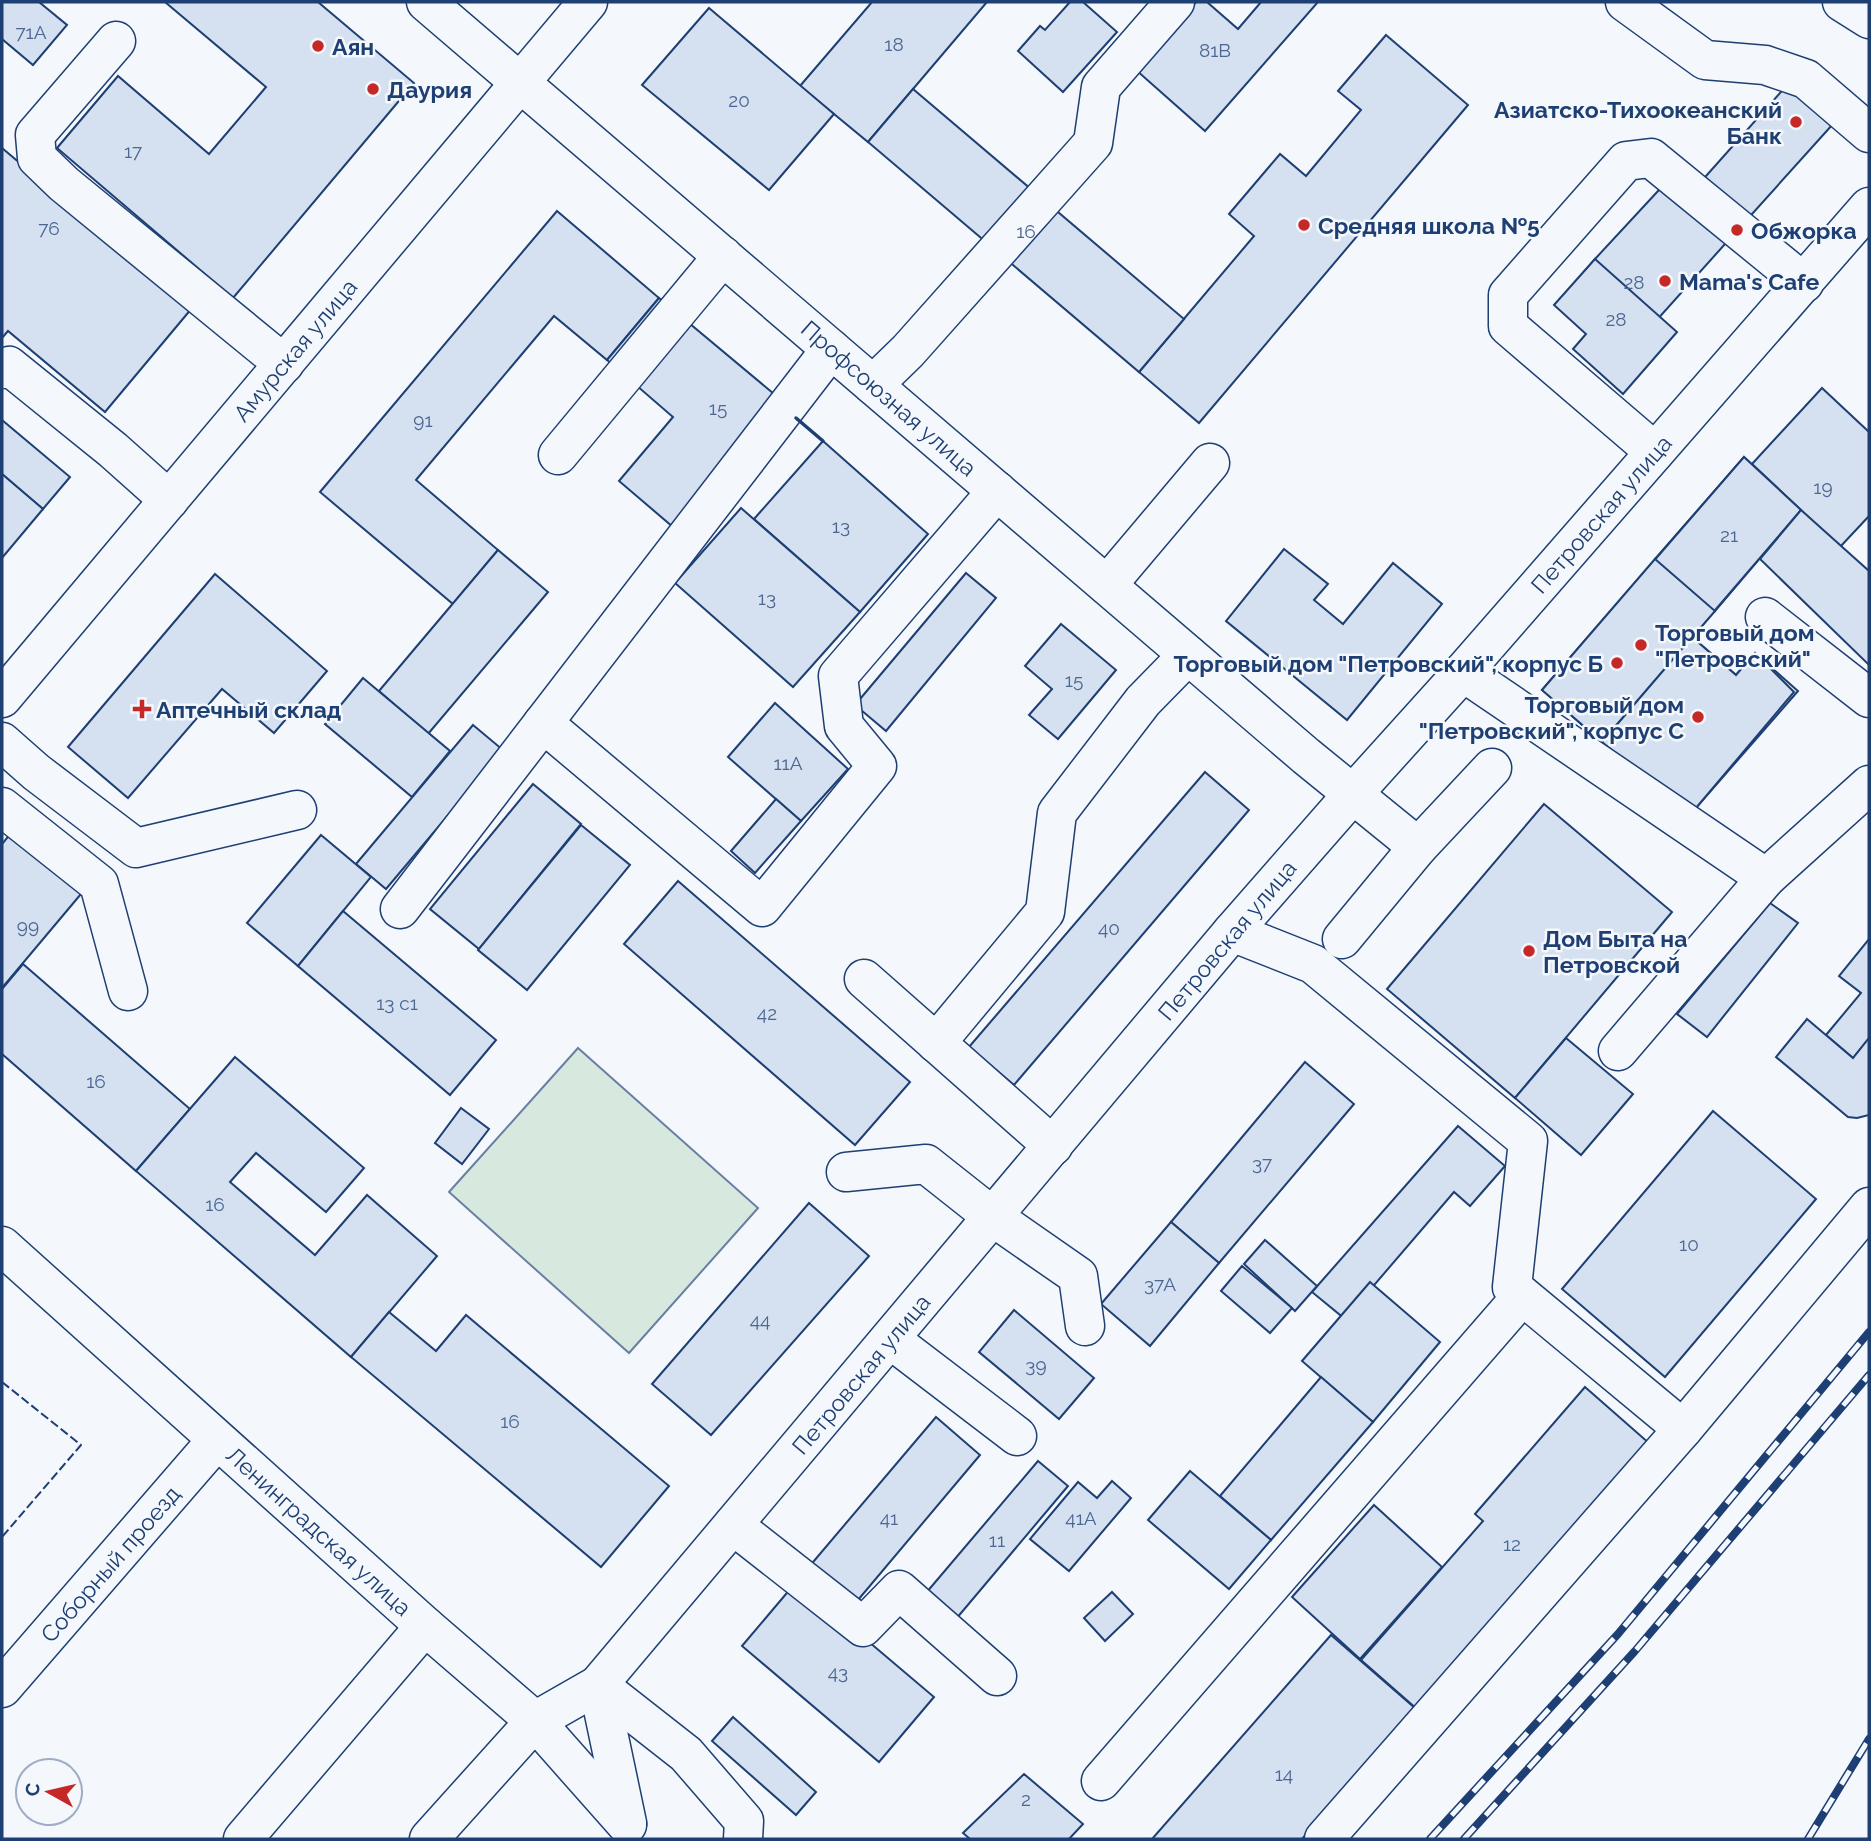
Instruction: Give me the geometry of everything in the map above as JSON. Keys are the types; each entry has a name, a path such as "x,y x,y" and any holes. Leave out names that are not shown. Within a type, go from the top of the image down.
{"street":[{"name":"Профсоюзная улица","path":"426,2 1352,795 1419,847"},
{"name":"Амурская улица","path":"2,698 588,2"},
{"path":"873,385 908,351 1093,143 1101,87 1175,2"},
{"path":"1625,2 1705,60 1765,65 1806,79 1869,133"},
{"path":"1842,2 1869,19"},
{"path":"116,41 35,135 37,158 64,184 284,364"},
{"path":"1655,452 1508,326 1508,295 1517,284 1626,161 1651,158 1804,283"},
{"name":"Петровская улица","path":"598,1685 1232,932 1869,207"},
{"path":"558,455 723,256"},
{"path":"400,909 831,349"},
{"path":"2,369 9,366 113,450 169,500"},
{"path":"1107,585 1210,463"},
{"path":"543,723 762,907 877,766 844,726 838,676 997,491"},
{"path":"1765,617 1869,698"},
{"path":"936,1043 1045,912 1057,814 1143,701 1188,655"},
{"path":"1463,672 1766,878"},
{"path":"2,742 36,772 136,848 297,810"},
{"path":"1342,939 1419,847 1492,768"},
{"path":"1618,1051 1766,878 1869,785"},
{"path":"2,807 99,884 128,991"},
{"path":"1232,932 1313,964 1528,1141 1512,1287 1684,1429"},
{"path":"864,979 1053,1146"},
{"path":"846,1172 926,1164 993,1217 1078,1276 1085,1326"},
{"path":"1324,1839 1684,1429 1869,1208"},
{"name":"Ленинградская улица","path":"2,1247 425,1626 535,1721 630,1832"},
{"path":"1101,1781 1522,1296"},
{"path":"890,1339 1017,1436"},
{"name":"Соборный проезд","path":"2,1688 218,1440"},
{"path":"733,1525 863,1627 899,1590 997,1676"},
{"path":"243,1839 425,1626"},
{"path":"429,1839 535,1721 598,1685"},
{"path":"598,1685 630,1832"},
{"path":"598,1685 686,1754 744,1821 743,1839"}],"shaded area":[{"path":"578,1048 758,1208 629,1353 449,1192"}],"building":[{"path":"2,2 39,2 67,25 33,65 2,39"},
{"path":"165,2 318,2 414,83 233,298 57,148 118,76 209,154 266,87"},
{"path":"872,2 987,2 868,142 800,86"},
{"path":"1070,2 1083,2 1117,32 1063,92 1018,51 1040,26 1045,30"},
{"path":"1196,2 1207,2 1238,29 1261,2 1318,2 1205,131 1136,70"},
{"path":"709,8 834,114 769,190 642,85"},
{"name":"Средняя школа №5","path":"1386,35 1468,105 1199,423 1139,372 1254,236 1229,214 1280,154 1306,176 1361,110 1338,91"},
{"path":"1788,84 1833,124 1734,234 1690,194"},
{"path":"913,89 1184,319 1139,372 868,142"},
{"path":"2,148 192,308 105,412 8,331 2,338"},
{"path":"1671,177 1734,234 1620,361 1557,304"},
{"path":"557,211 659,298 607,360 554,316 416,480 498,550 453,604 320,492"},
{"path":"1595,259 1677,332 1623,394 1573,349 1586,334 1554,305"},
{"path":"659,298 780,399 673,527 619,481 673,417 607,360"},
{"path":"1822,388 1869,432 1869,516 1840,547 1752,464"},
{"path":"2,420 70,477 43,509 2,474"},
{"path":"823,441 928,534 860,612 754,519"},
{"path":"1744,457 1801,510 1715,611 1655,559"},
{"name":"Торговый дом \"Петровский\"","path":"1744,457 1801,510 1692,637 1736,675 1755,653 1798,691 1688,817 1542,690"},
{"path":"2,474 43,509 2,558"},
{"path":"741,508 860,612 793,687 675,583"},
{"path":"1801,510 1869,571 1869,665 1760,559"},
{"path":"1284,549 1328,584 1314,600 1343,624 1393,563 1442,604 1347,720 1226,621"},
{"path":"498,550 548,592 428,734 379,691"},
{"name":"Торговый дом \"Петровский\", корпус Б","path":"1655,559 1715,611 1602,742 1542,690"},
{"path":"966,573 996,598 886,731 855,705"},
{"path":"215,574 327,671 274,733 222,689 128,798 68,747"},
{"path":"1061,624 1116,670 1058,739 1029,715 1052,689 1025,666"},
{"name":"Торговый дом \"Петровский\", корпус С","path":"1692,637 1736,675 1755,653 1794,692 1690,815 1602,742"},
{"path":"363,678 450,751 412,797 325,724"},
{"path":"775,703 848,769 801,821 728,757"},
{"path":"473,725 503,750 386,889 356,864"},
{"path":"1205,772 1249,810 1014,1085 969,1047"},
{"path":"533,784 581,824 479,949 430,909"},
{"path":"776,799 801,821 755,873 731,851"},
{"name":"Дом Быта на Петровской","path":"1544,804 1672,912 1515,1098 1387,989"},
{"path":"581,825 630,865 527,990 478,950"},
{"path":"16,827 86,888 2,988 2,844"},
{"path":"321,835 371,877 298,966 247,923"},
{"path":"678,881 910,1082 855,1145 624,944"},
{"path":"1770,903 1798,923 1707,1037 1677,1014"},
{"path":"343,911 496,1040 450,1095 298,966"},
{"path":"1869,939 1869,1038 1853,1058 1826,1035 1861,993 1839,976"},
{"path":"23,964 190,1109 136,1171 2,1054 2,989"},
{"path":"1807,1019 1853,1058 1869,1038 1869,1115 1848,1117 1776,1057"},
{"path":"1566,1038 1633,1094 1581,1155 1515,1098"},
{"path":"235,1057 364,1168 326,1212 256,1153 230,1182 315,1255 367,1195 437,1256 351,1357 136,1171"},
{"path":"1305,1062 1354,1104 1219,1263 1171,1222"},
{"path":"461,1108 489,1129 462,1164 435,1143"},
{"path":"1713,1111 1816,1199 1665,1377 1562,1289"},
{"path":"1458,1126 1505,1166 1470,1206 1454,1192 1345,1319 1312,1292"},
{"path":"809,1203 869,1256 711,1435 652,1384"},
{"path":"1171,1222 1219,1263 1150,1346 1101,1304"},
{"path":"1265,1240 1317,1286 1295,1311 1244,1264"},
{"path":"1242,1266 1292,1308 1270,1333 1221,1291"},
{"path":"1370,1282 1440,1342 1373,1422 1302,1361"},
{"path":"1014,1310 1094,1378 1059,1419 979,1352"},
{"path":"389,1312 436,1351 466,1315 669,1486 601,1567 351,1357"},
{"path":"1321,1377 1373,1422 1271,1540 1220,1496"},
{"path":"1585,1387 1650,1444 1418,1710 1361,1660 1483,1521 1475,1514"},
{"path":"936,1417 980,1455 842,1619 797,1581"},
{"path":"1038,1461 1068,1486 956,1619 926,1593"},
{"path":"1190,1471 1271,1540 1229,1589 1148,1520"},
{"path":"1112,1481 1131,1498 1069,1571 1030,1539 1078,1482 1097,1498"},
{"path":"1374,1505 1442,1567 1360,1659 1292,1597"},
{"path":"797,1581 934,1697 879,1762 742,1646"},
{"path":"1112,1592 1133,1614 1105,1641 1084,1618"},
{"path":"1331,1635 1416,1709 1302,1839 1152,1839"},
{"path":"733,1717 816,1792 796,1815 712,1741"},
{"path":"1024,1774 1083,1824 1069,1839 970,1839 963,1833"}],"railway":[{"path":"1430,1839 1618,1634 1869,1332"},
{"path":"1464,1839 1635,1651 1869,1375"},
{"path":"1808,1839 1869,1739"}],"fence":[{"path":"2,1382 81,1445 2,1537"}],"wall":[{"path":"796,418 823,441"}],"place":[{"name":"Аян","path":"318,46"},
{"name":"Даурия","path":"373,89"},
{"name":"Азиатско-Тихоокеанский Банк","path":"1796,122"},
{"name":"Средняя школа №5","path":"1304,225"},
{"name":"Обжорка","path":"1737,230"},
{"name":"Mama's Cafe","path":"1665,281"},
{"name":"Торговый дом \"Петровский\"","path":"1641,645"},
{"name":"Торговый дом \"Петровский\", корпус Б","path":"1617,663"},
{"name":"Аптечный склад","path":"142,709"},
{"name":"Торговый дом \"Петровский\", корпус С","path":"1698,717"},
{"name":"Дом Быта на Петровской","path":"1529,951"}]}
